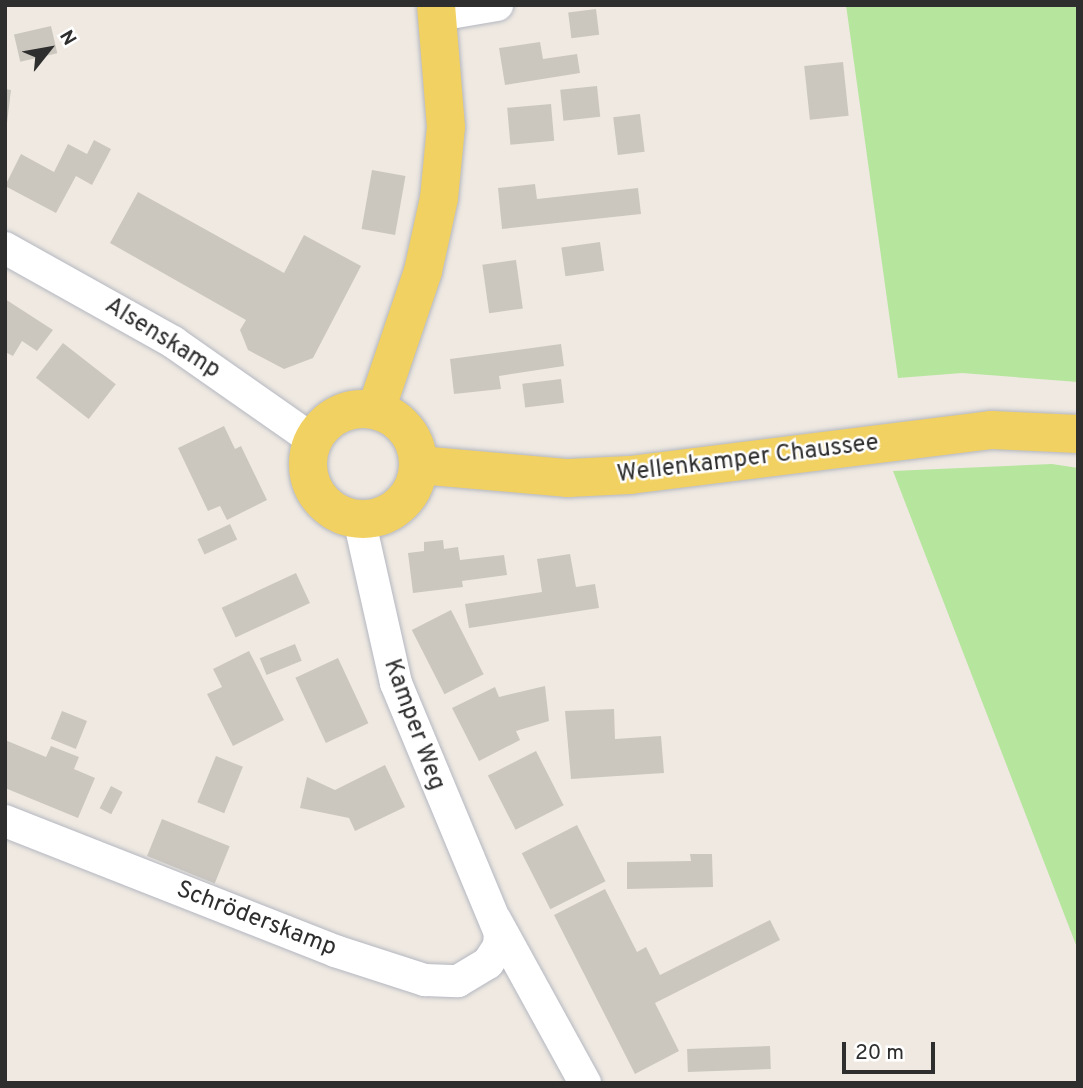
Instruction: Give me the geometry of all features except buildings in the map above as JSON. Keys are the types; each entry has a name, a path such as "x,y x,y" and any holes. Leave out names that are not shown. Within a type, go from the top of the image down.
{"main road":[{"path":"376,410 414,300 435,222 446,127 437,10"},
{"path":"376,410 405,427 414,441 419,465 416,480 400,505 386,514 359,519 336,512 317,494 308,467 313,440 339,413 376,410"},
{"name":"Wellenkamper Chaussee","path":"419,465 568,478 630,475 992,430 1078,433"}],"street":[{"path":"437,10 497,5"},
{"name":"Alsenskamp","path":"5,248 173,342 313,440"},
{"name":"Kamper Weg","path":"359,519 396,683 425,762 498,933 585,1083"},
{"name":"Schröderskamp","path":"5,821 335,951 425,980 440,983 468,977 488,964 498,933"}],"green space":[{"path":"846,5 1078,5 1078,382 962,373 898,378"},
{"path":"1052,464 1078,468 1078,950 893,471"}]}
